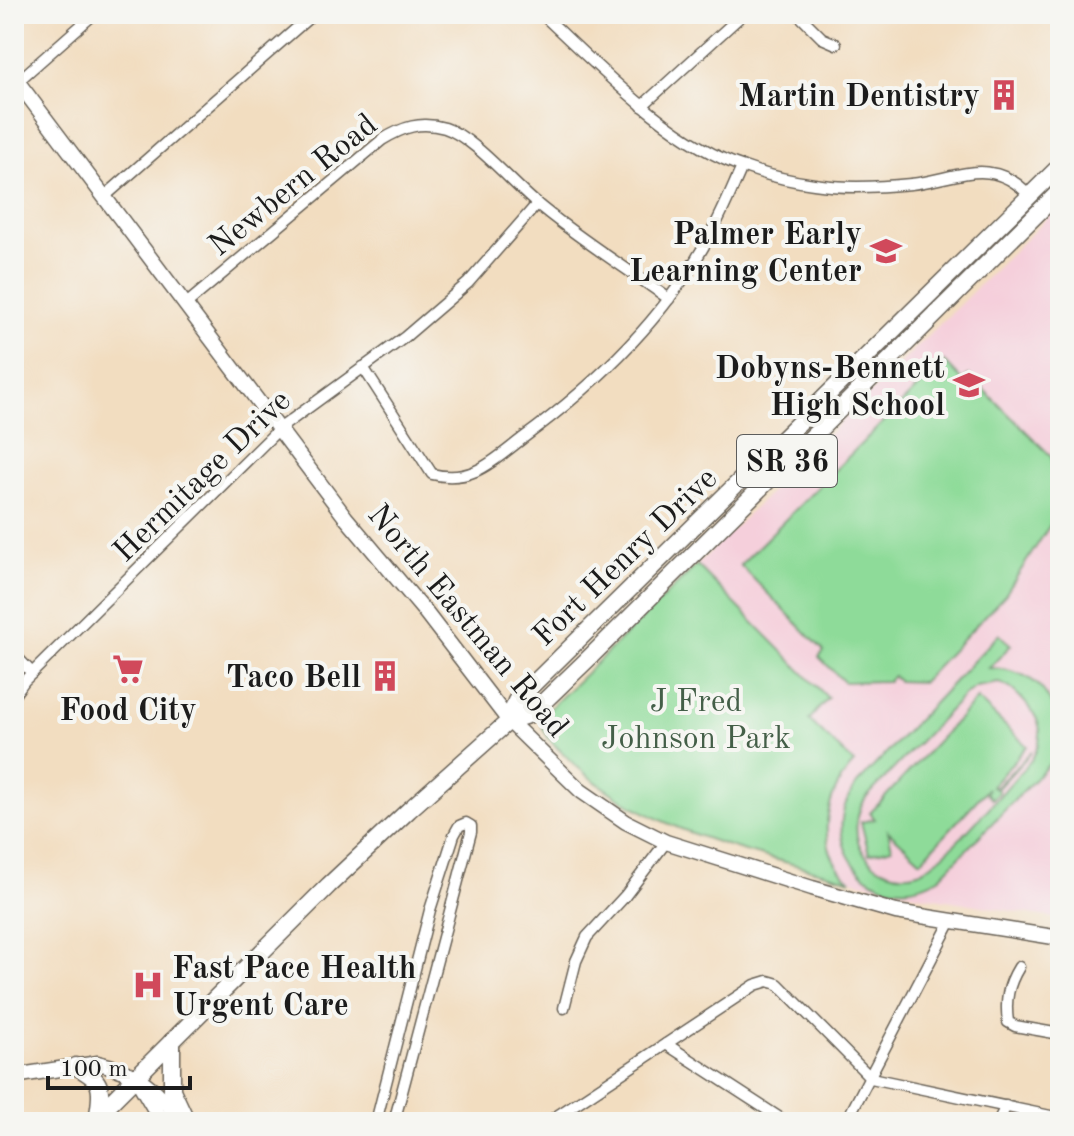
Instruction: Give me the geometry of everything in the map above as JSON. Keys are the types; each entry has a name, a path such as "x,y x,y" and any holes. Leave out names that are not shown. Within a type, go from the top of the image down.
{"main road":[{"name":"North Eastman Road","path":"16,79 346,518 426,613 509,721 594,801 626,822 666,842 854,900 896,912 1060,938"},
{"name":"Fort Henry Drive","path":"509,721 516,701 1060,166"},
{"name":"Fort Henry Drive","path":"95,1118 329,885 509,721 531,714 577,670 1060,191"},
{"path":"172,1041 172,1090 187,1122"},
{"path":"14,1076 98,1063 122,1069 157,1093 179,1122"},
{"path":"75,1066 96,1079 100,1086 95,1118"},
{"path":"136,1077 162,1122"}],"street":[{"path":"16,79 94,14"},
{"path":"104,197 313,14"},
{"path":"542,14 642,106 700,146 742,167 816,185 869,186 914,184 979,171 998,174 1019,184 1030,196"},
{"path":"642,106 743,14"},
{"path":"798,14 822,38 836,44"},
{"name":"Newbern Road","path":"185,305 382,140 403,127 424,125 460,134 537,204 669,299"},
{"path":"363,367 432,474 445,477 470,475 592,385 633,343 669,299 711,235 742,167"},
{"name":"Hermitage Drive","path":"14,695 32,673 279,429 405,337 468,283 537,204"},
{"path":"14,654 32,673"},
{"path":"376,1122 454,835 459,826 466,823 471,826 471,832 394,1122"},
{"path":"564,1008 576,961 587,937 625,896 666,842"},
{"path":"846,1122 951,921"},
{"path":"419,955 438,959"},
{"path":"1019,967 1008,987 1008,1022 1060,1034"},
{"path":"548,1122 755,985 768,981 778,984 871,1078 1060,1118"},
{"path":"666,1044 786,1122"},
{"path":"998,1122 1006,1106"}],"shaded area":[{"name":"Dobyns-Bennett High School","path":"1060,205 1060,919 928,897 851,880 837,867 826,823 829,805 844,773 808,719 828,698 697,565"}],"green space":[{"path":"944,361 962,380 969,375 1052,457 1052,522 1005,595 922,682 898,681 893,676 888,681 844,682 819,657 824,651 740,565"},
{"name":"J Fred Johnson Park","path":"697,565 828,698 809,720 854,763 836,790 827,822 831,854 851,880 737,848 663,821 628,804 596,782 558,749 545,732 541,722 548,710"},
{"path":"999,634 1011,645 989,668 1023,675 1045,692 1052,705 1060,753 940,877 916,887 894,888 873,881 857,868 846,850 842,829 845,807 857,784","holes":["999,683 1011,688 1037,719 1040,733 1032,759 960,839 930,866 903,874 887,871 873,863 863,852 857,833 857,819 865,799 964,695 976,687"]},
{"path":"977,699 1027,746 992,786 995,788 1032,751 997,789 999,792 992,799 986,793 988,788 921,861 888,831 892,848 869,854 861,822 875,819 870,813"}],"place":[{"name":"Martin Dentistry","path":"1004,95"},
{"name":"Palmer Early Learning Center","path":"886,251"},
{"name":"Dobyns-Bennett High School","path":"969,385"},
{"name":"Food City","path":"128,669"},
{"name":"Taco Bell","path":"385,676"},
{"name":"Fast Pace Health Urgent Care","path":"148,985"}]}
